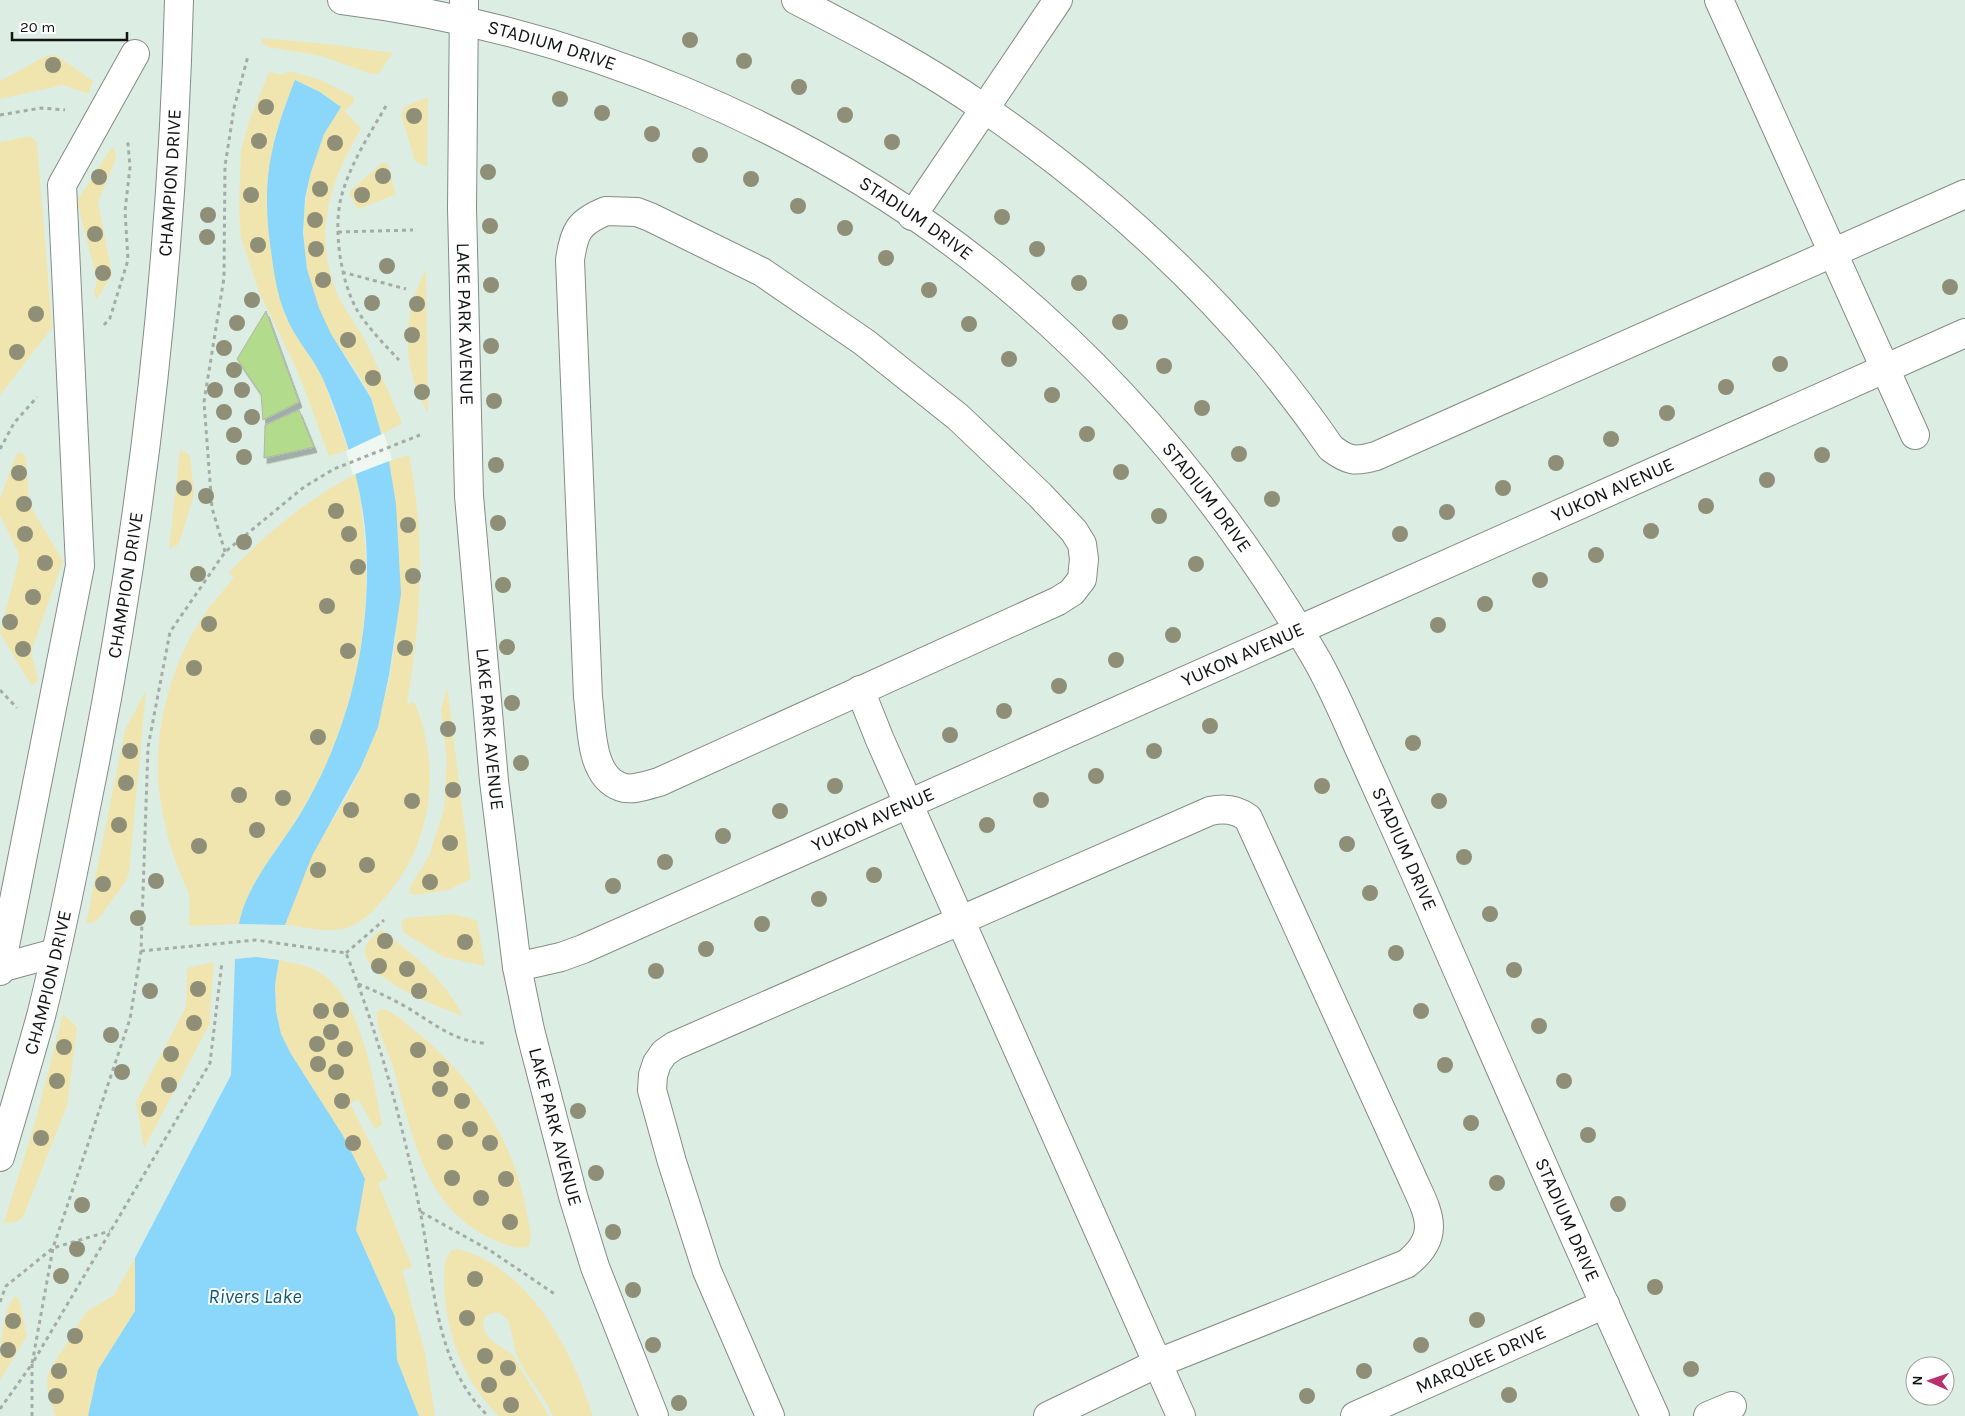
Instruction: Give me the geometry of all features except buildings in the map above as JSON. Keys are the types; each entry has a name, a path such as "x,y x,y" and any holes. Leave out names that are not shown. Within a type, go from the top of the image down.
{"street":[{"name":"CHAMPION DRIVE","path":"0,1157 40,1016 104,722 142,480 165,249 176,87 179,0"},
{"name":"STADIUM DRIVE","path":"342,0 401,7 464,10 522,35 625,69 707,102 785,139 860,182 987,269 1027,303 1088,361 1148,424 1253,557 1299,630 1331,686 1655,1416"},
{"path":"796,0 898,54 985,109 1093,190 1147,237 1237,329 1267,363 1332,448 1345,458 1361,460 1376,456 1965,194"},
{"path":"912,216 1058,0"},
{"path":"1719,0 1915,436"},
{"name":"LAKE PARK AVENUE","path":"464,10 462,208 469,496 493,771 517,967 530,1030 573,1196 595,1267 654,1416"},
{"path":"55,953 0,969 80,566 62,186 135,54"},
{"path":"606,211 643,214 762,272 864,342 958,417 1040,495 1078,537 1082,544 1084,559 1082,579 1065,596 860,690 659,782 642,787 621,788 604,777 597,760 588,697 570,260 576,233 582,224 592,217 606,211"},
{"name":"YUKON AVENUE","path":"517,967 582,950 1965,333"},
{"path":"860,690 1181,1416"},
{"path":"770,1416 707,1270 672,1162 652,1090 653,1075 657,1063 664,1053 674,1046 1210,811 1219,809 1240,812 1248,818 1410,1173 1429,1221 1429,1238 1420,1253 1406,1264 1158,1363 1048,1416"},
{"name":"MARQUEE DRIVE","path":"1355,1416 1605,1304"}],"path":[{"path":"225,552 212,508 204,402 224,278 225,166 234,108 248,56"},
{"path":"386,106 353,167 340,199 338,232 342,272 356,309 377,338 399,360"},
{"path":"338,232 414,230"},
{"path":"342,272 406,289"},
{"path":"32,1416 32,1364 53,1248 130,1019 141,951 148,747 170,632 225,552 304,487 334,469 420,435"},
{"path":"141,951 256,940 346,953 384,920"},
{"path":"346,953 358,984 390,1085 421,1212 442,1333 450,1361 462,1383 488,1416"},
{"path":"0,1409 32,1364 210,1063 222,962"},
{"path":"358,984 383,994 454,1037 470,1042 485,1043"},
{"path":"421,1212 500,1256 556,1295"},
{"path":"0,1302 6,1286 53,1248 111,1231"}],"shaded area":[{"path":"0,0 1965,0 1965,1416 0,1416"},
{"path":"261,38 328,44 393,53 379,73 371,74 321,56 268,47 262,43"},
{"path":"56,55 93,81 89,94 63,85 0,99 0,81 46,56"},
{"path":"288,71 321,80 354,97 354,102 345,111 361,129 341,167 328,206 326,246 329,267 335,289 362,335 402,423 381,435 374,407 367,390 358,373 331,334 311,286 304,236 308,185 314,160 323,136 341,107 320,92 295,80 274,139 286,317 322,377 348,450 329,456 298,372 259,292 241,238 239,208 241,151 248,124 269,72 282,75"},
{"path":"428,97 427,167 415,161 401,115 404,107"},
{"path":"31,136 37,143 52,328 0,395 0,142"},
{"path":"112,147 114,147 116,158 98,202 112,275 97,299 94,294 97,280 77,201"},
{"path":"382,163 387,163 396,194 358,209 350,195 350,191"},
{"path":"426,269 428,413 413,377 408,341 412,305"},
{"path":"180,450 190,455 194,494 179,544 169,549"},
{"path":"21,452 26,457 29,504 63,561 31,652 38,680 33,685 0,633 19,560 18,552 0,515 0,499 16,455"},
{"path":"409,455 418,518 420,580 416,641 407,704 412,702 416,706 424,731 428,756 430,780 428,805 423,829 414,852 402,874 387,895 360,922 349,927 334,930 285,925 311,857 363,764 377,727 387,690 398,615 399,577 398,539 389,461"},
{"path":"356,474 363,519 366,562 365,605 361,647 353,688 341,729 324,769 303,809 249,894 239,924 189,926 189,896 174,857 166,829 160,794 158,767 159,739 170,685 192,635 206,612 234,577 228,573 288,518"},
{"path":"447,686 471,879 448,890 414,895 410,893 410,887 429,856 444,809 447,759 441,711"},
{"path":"146,690 129,873 126,881 97,921 86,924 125,730"},
{"path":"453,914 477,920 485,966 444,957 404,933 401,922 406,918"},
{"path":"381,930 427,968 447,990 463,1016 438,1007 405,991 376,971 367,961 365,950 369,941"},
{"path":"279,960 315,970 333,984 345,1000 363,1042 370,1064 382,1125 375,1129 358,1099 350,1104 388,1178 378,1183 412,1267 402,1270 425,1353 435,1416 419,1416 397,1360 395,1317 356,1230 365,1179 281,1034 276,1011 275,985"},
{"path":"214,962 209,1025 144,1148 136,1102 186,1007 187,968"},
{"path":"381,1009 388,1010 395,1015 450,1063 484,1107 498,1130 519,1182 530,1228 529,1246 520,1248 505,1244 492,1239 469,1225 450,1208 435,1188 414,1142 393,1067 380,1031 377,1012"},
{"path":"63,1014 77,1027 67,1106 23,1217 16,1222 4,1223 36,1119"},
{"path":"457,1249 483,1259 506,1274 527,1293 560,1339 573,1365 593,1416 553,1416 520,1362 508,1320 500,1313 491,1313 484,1318 485,1333 492,1341 512,1354 549,1416 499,1416 486,1402 466,1372 448,1321 445,1303 444,1266 448,1254"},
{"path":"135,1258 135,1311 98,1370 88,1416 55,1416 47,1385 48,1373 86,1312 114,1295"},
{"path":"15,1296 19,1299 27,1336 0,1380 4,1324 6,1313"}],"water":[{"path":"295,80 320,92 341,107 324,134 311,172 305,198 303,233 307,269 319,308 331,334 371,398 389,461 396,504 401,594 389,675 378,727 361,767 312,856 285,925 239,924 249,894 257,879 302,811 334,747 355,680 365,610 367,575 366,539 361,498 351,457 323,379 294,332 283,308 276,284 271,251 267,204 270,164 279,124"},
{"name":"Rivers Lake","path":"256,957 279,960 275,985 276,1011 281,1034 291,1054 342,1134 365,1179 356,1230 395,1317 397,1360 419,1416 88,1416 98,1370 135,1311 135,1258 231,1075 235,959"}],"pier":[{"path":"384,433 392,460 353,475 346,451"}]}
